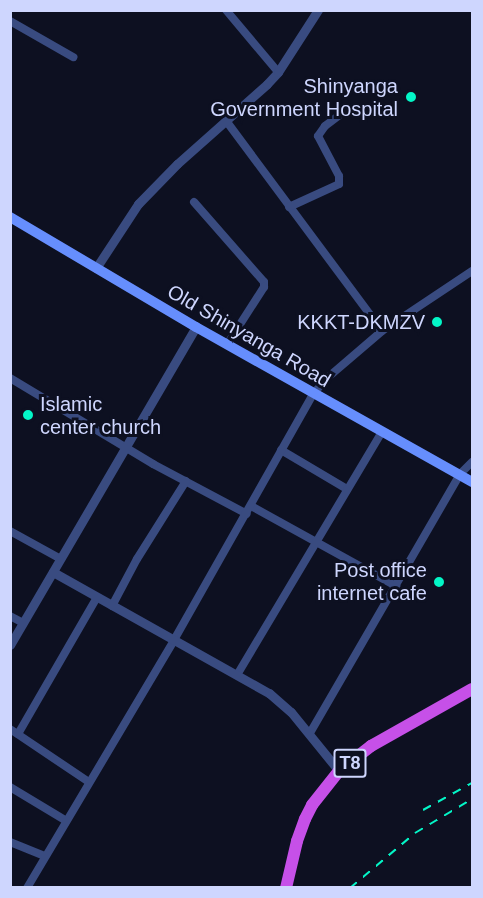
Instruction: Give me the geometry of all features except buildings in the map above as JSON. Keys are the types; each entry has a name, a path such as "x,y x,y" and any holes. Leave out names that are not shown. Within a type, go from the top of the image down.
{"highway":[{"name":"T8","path":"286,888 297,841 309,812 339,771 371,746 472,689"}],"main road":[{"name":"Old Shinyanga Road","path":"10,217 196,327 472,482"}],"street":[{"path":"226,10 278,72"},
{"path":"96,268 138,204 177,164 227,122 278,72 318,10"},
{"path":"10,21 73,57"},
{"path":"289,207 339,184 339,176 318,136 325,126 345,110"},
{"path":"227,122 382,331"},
{"path":"194,202 264,282 264,287 228,343"},
{"path":"27,888 65,819 174,640 314,393 326,379 382,331 472,271"},
{"path":"10,645 196,327"},
{"path":"10,378 124,447 247,514"},
{"path":"237,675 381,432"},
{"path":"281,450 347,489"},
{"path":"310,733 460,474 472,462"},
{"path":"112,606 137,559 186,481"},
{"path":"251,506 396,586"},
{"path":"10,531 61,559"},
{"path":"53,572 269,693 291,711 339,771"},
{"path":"89,782 14,731 97,597"},
{"path":"10,616 22,623"},
{"path":"10,787 65,819"},
{"path":"10,842 45,856"}],"railway":[{"path":"423,810 472,783"},
{"path":"350,888 415,833 472,799"}],"place":[{"name":"Shinyanga Government Hospital","path":"411,97"},
{"name":"KKKT-DKMZV","path":"437,322"},
{"name":"Islamic center church","path":"28,415"},
{"name":"Post office internet cafe","path":"439,582"}]}
